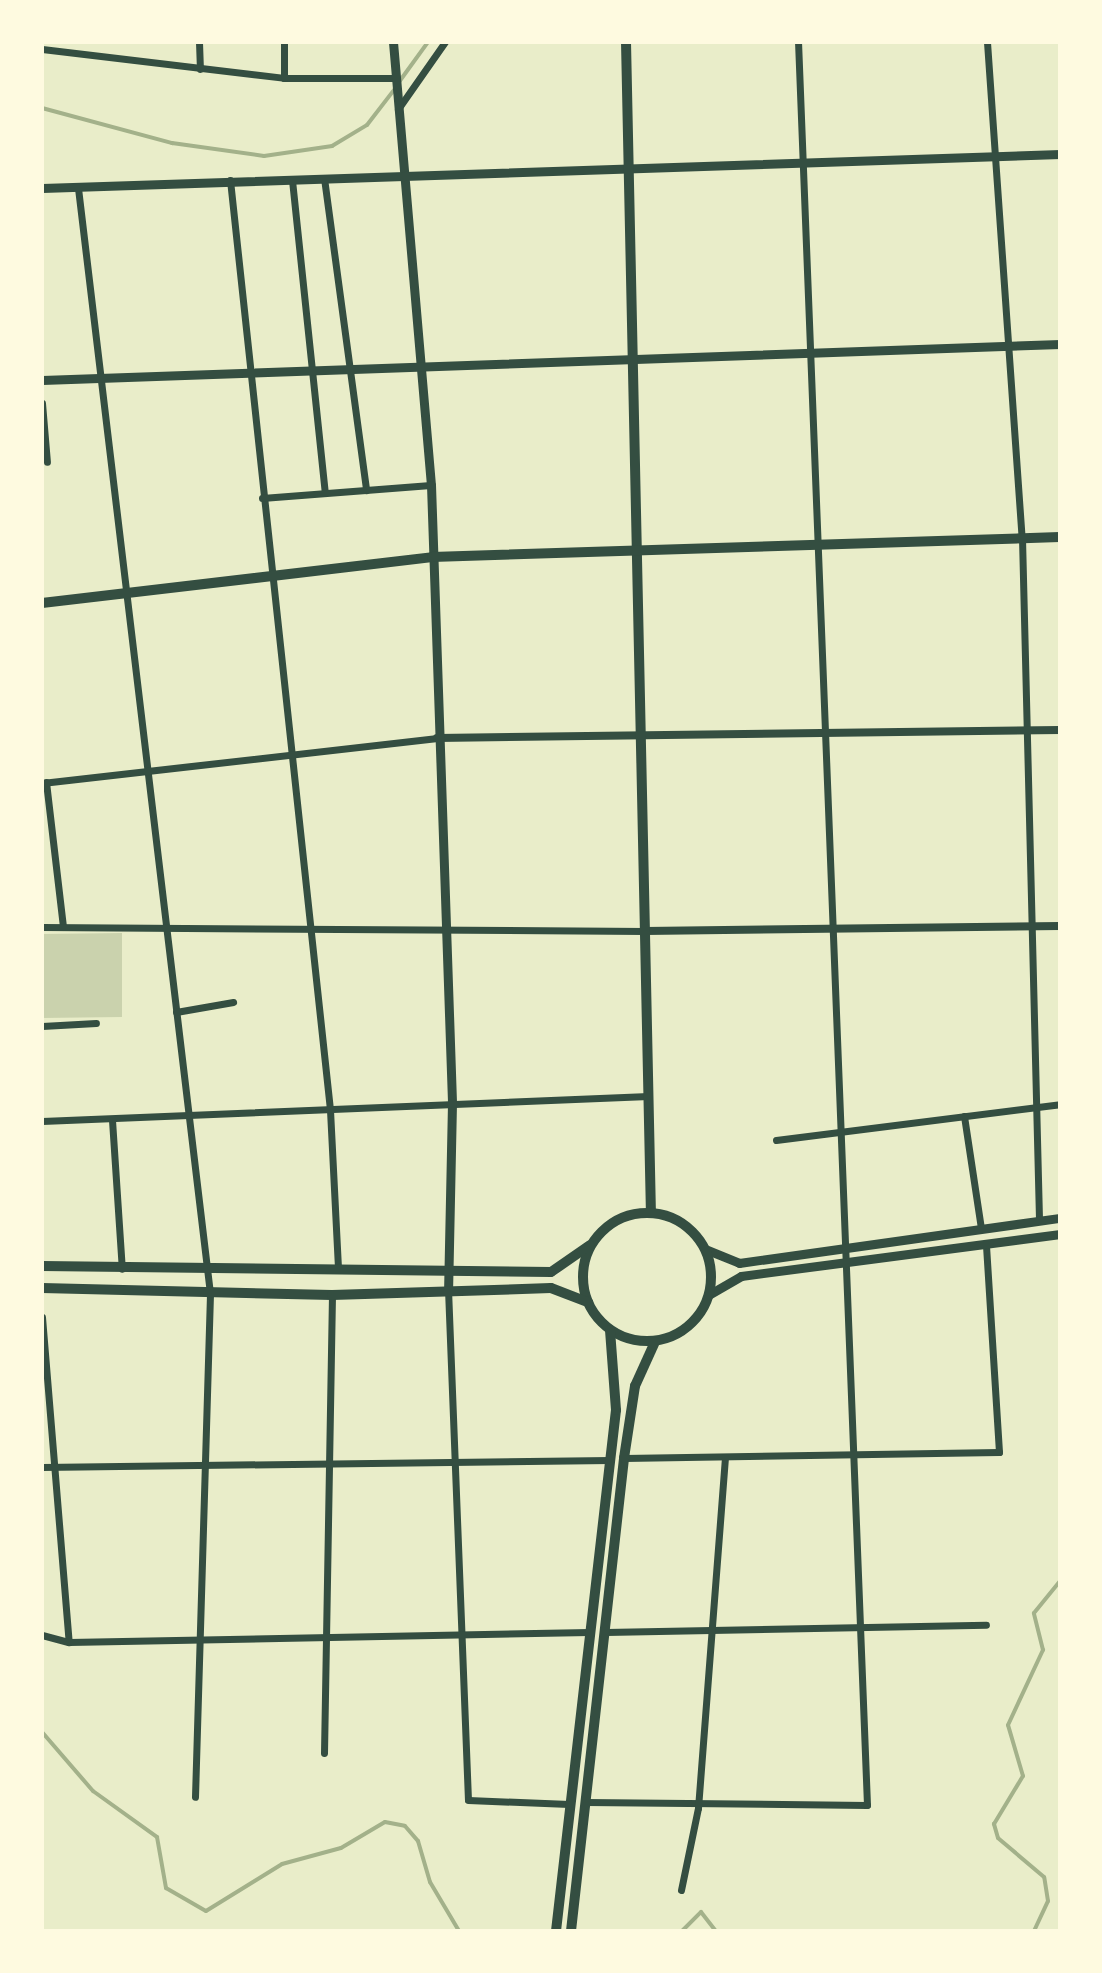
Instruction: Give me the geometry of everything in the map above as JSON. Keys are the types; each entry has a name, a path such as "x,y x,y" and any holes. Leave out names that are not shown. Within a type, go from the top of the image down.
{"main road":[{"path":"393,42 396,108 406,174 431,485 441,930 452,1103 448,1289"},
{"path":"626,42 651,1213"},
{"path":"42,188 1060,154"},
{"path":"42,380 101,381 246,375 307,369 1060,344"},
{"path":"42,603 127,597 432,557 818,541 1060,537"},
{"path":"42,1266 208,1273 448,1268 551,1272 590,1245 616,1220 651,1213 683,1223 705,1249 739,1263 846,1245 1060,1218"},
{"path":"610,1330 655,1342 684,1331 710,1294 741,1276 1060,1234"},
{"path":"556,1931 618,1378 610,1330 588,1302 582,1274 590,1245"},
{"path":"705,1249 710,1294"},
{"path":"42,1288 332,1295 551,1288 588,1302"},
{"path":"571,1931 624,1458 635,1386 655,1342"}],"street":[{"path":"199,42 200,69"},
{"path":"284,42 284,78"},
{"path":"396,108 445,42"},
{"path":"586,1802 698,1808 867,1805 798,42"},
{"path":"987,42 999,158 1022,538 1039,1221"},
{"path":"42,49 284,78 394,82"},
{"path":"324,178 366,490"},
{"path":"230,180 246,375 330,1110 338,1270"},
{"path":"292,180 307,369 325,492"},
{"path":"78,188 210,1294 195,1797"},
{"path":"42,403 47,462"},
{"path":"262,498 431,485"},
{"path":"63,927 44,782 148,774 437,738 641,731 826,736 1060,730"},
{"path":"42,927 834,931 1060,926"},
{"path":"176,1012 233,1002"},
{"path":"42,1026 96,1023"},
{"path":"42,1121 189,1119 452,1103 648,1096"},
{"path":"776,1140 1060,1104"},
{"path":"964,1116 981,1229"},
{"path":"112,1120 122,1269"},
{"path":"624,1458 999,1452 986,1244"},
{"path":"448,1289 453,1462 465,1634 468,1800 569,1804"},
{"path":"324,1753 332,1295"},
{"path":"42,1317 43,1379 55,1467 69,1642"},
{"path":"681,1890 698,1808 708,1630 725,1457"},
{"path":"42,1467 610,1460"},
{"path":"606,1632 986,1625"},
{"path":"42,1635 69,1642 200,1637 589,1632"}],"green space":[{"path":"122,933 122,1017 42,1018 42,934"}],"waterway":[{"path":"399,82 428,42"},
{"path":"42,108 172,143 264,156 332,146 367,125 394,90"},
{"path":"1034,1931 1048,1901 1044,1877 998,1838 994,1824 1023,1776 1008,1725 1043,1650 1034,1613 1060,1581"},
{"path":"42,1732 93,1791 157,1837 166,1888 206,1911 282,1864 341,1848 385,1822 405,1826 418,1841 430,1882 459,1931"},
{"path":"682,1931 701,1912 716,1931"}]}
